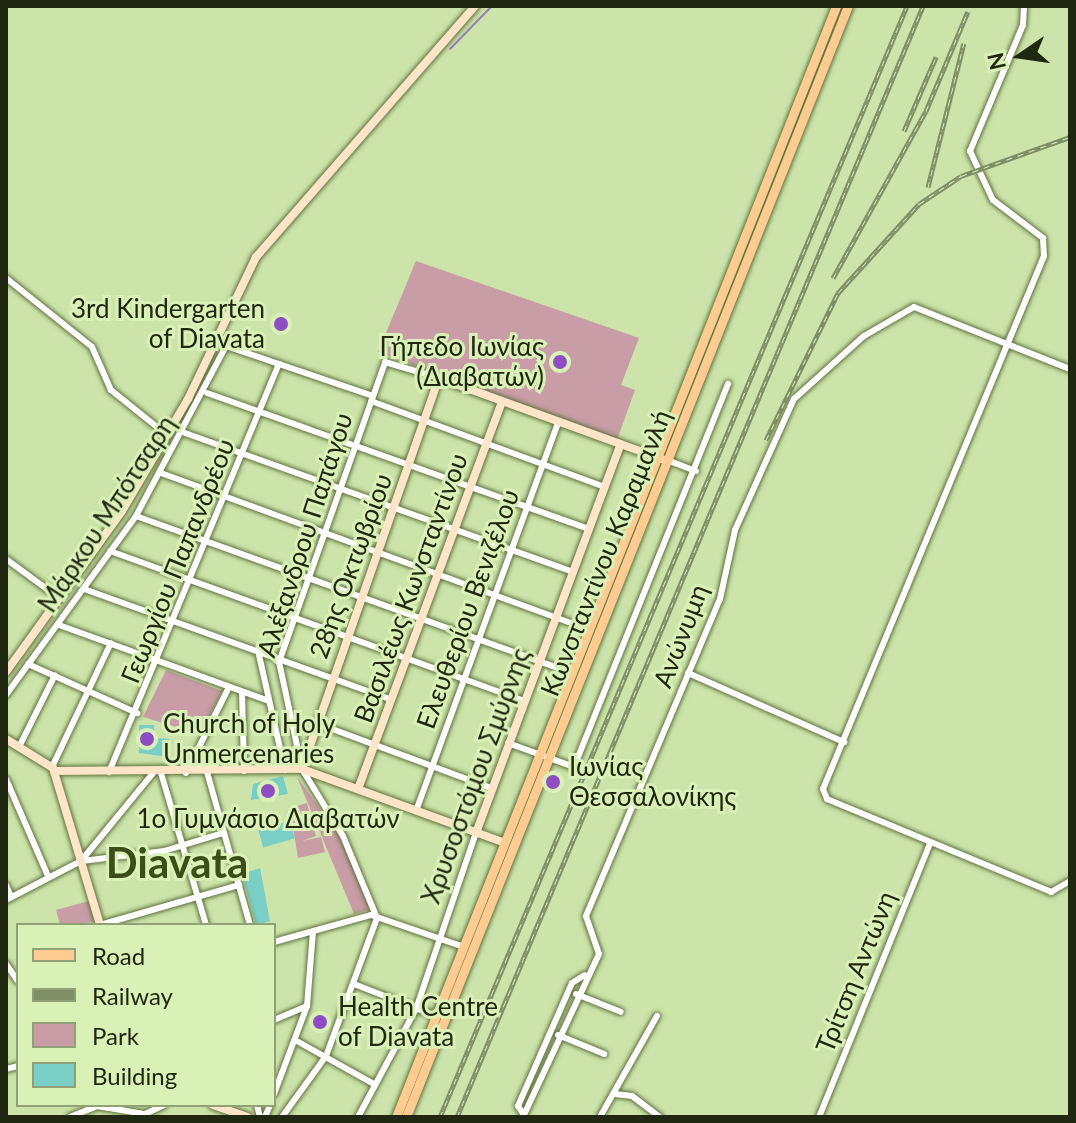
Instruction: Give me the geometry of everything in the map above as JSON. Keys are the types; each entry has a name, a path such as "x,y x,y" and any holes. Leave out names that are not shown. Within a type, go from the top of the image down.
{"main road":[{"name":"Κωνσταντίνου Καραμανλή","path":"396,1117 505,843 544,756 589,630 662,459 664,440 836,6"},
{"name":"Κωνσταντίνου Καραμανλή","path":"406,1117 662,459 848,6"},
{"path":"645,452 664,440"}],"street":[{"path":"6,672 167,435 256,257 475,6"},
{"path":"1024,6 1023,25 970,151 993,200 1045,243 1009,343 823,789 827,799 1051,892 1070,881"},
{"path":"6,278 92,347 111,390 167,435"},
{"name":"Ανώνυμη","path":"523,1116 600,947 586,916 720,599 735,530 803,387 904,309 923,309 1009,343"},
{"path":"1009,343 1070,369"},
{"name":"Μάρκου Μπότσαρη","path":"6,695 136,516 207,393 226,346 279,364"},
{"name":"Αλέξανδρου Παπάγου","path":"377,918 343,836 302,769 279,662 385,362 439,378"},
{"path":"279,364 372,398 423,421 605,487"},
{"name":"Γεωργίου Παπανδρέου","path":"109,772 160,662 279,364"},
{"path":"439,378 696,471"},
{"name":"28ης Οκτωβρίου","path":"302,769 439,378"},
{"path":"508,743 574,767 696,471 728,384"},
{"path":"207,393 356,443 589,529"},
{"name":"Βασιλέως Κωνσταντίνου","path":"358,789 502,402"},
{"name":"Ελευθερίου Βενιζέλου","path":"416,811 558,422"},
{"path":"185,433 342,484 573,572"},
{"name":"Χρυσοστόμου Σμύρνης","path":"358,1117 416,1009 491,788 621,444"},
{"path":"161,473 589,630"},
{"path":"136,516 210,540 572,673"},
{"path":"110,551 524,701"},
{"path":"6,559 59,598"},
{"path":"84,589 259,655 392,700"},
{"path":"59,625 269,701"},
{"path":"99,923 53,769 111,643"},
{"path":"259,655 285,770"},
{"path":"28,664 137,713"},
{"path":"688,673 844,742"},
{"path":"19,747 55,675"},
{"path":"186,773 229,687"},
{"path":"242,692 244,771"},
{"path":"316,723 491,788"},
{"path":"6,739 53,769 157,773 302,769 505,843"},
{"path":"207,772 249,923"},
{"path":"81,861 157,773"},
{"path":"157,773 205,923"},
{"path":"6,779 48,876"},
{"path":"6,885 9,898 81,861 183,846 223,833"},
{"name":"Τρίτση Αντώνη","path":"819,1117 930,843"},
{"path":"107,923 239,885"},
{"path":"282,1117 326,1056 377,918"},
{"path":"276,941 377,918 464,947"},
{"path":"276,1089 307,1006 313,931"},
{"path":"523,1116 518,1106 569,991 586,975"},
{"path":"354,984 436,1016"},
{"path":"569,991 621,1012"},
{"path":"276,1017 307,1006"},
{"path":"600,1117 657,1016"},
{"path":"551,1032 604,1054"},
{"path":"295,1040 374,1084"},
{"path":"615,1094 632,1096 660,1117"},
{"path":"74,1116 95,1107"},
{"path":"103,1107 147,1115"},
{"path":"219,1107 247,1117"}],"green space":[{"path":"416,261 639,338 621,385 635,390 617,440 378,352"},
{"path":"166,670 222,691 200,734 143,717"},
{"path":"297,777 341,837 371,909 354,914"},
{"path":"307,803 316,836 302,841 321,837 325,852 298,858 290,808"},
{"path":"89,901 96,922 59,923 56,910"}],"building":[{"name":"Church of Holy Unmercenaries","path":"139,725 154,725 155,738 169,739 168,757 139,753"},
{"name":"1ο Γυμνάσιο Διαβατών","path":"283,776 288,794 251,800 253,784"},
{"path":"290,821 295,838 263,847 258,830"},
{"path":"260,868 270,921 255,923 242,874"}],"waterway":[{"path":"450,49 492,6"}],"railway":[{"path":"440,1117 907,6"},
{"path":"457,1117 923,6"},
{"path":"833,278 926,111 968,11"},
{"path":"928,187 964,43"},
{"path":"904,131 936,57"},
{"path":"766,440 838,293 919,204 961,176 1070,137"}],"place":[{"name":"3rd Kindergarten of Diavata","path":"281,324"},
{"name":"Γήπεδο Ιωνίας (Διαβατών)","path":"560,362"},
{"name":"Church of Holy Unmercenaries","path":"147,739"},
{"name":"Ιωνίας Θεσσαλονίκης","path":"553,782"},
{"name":"1ο Γυμνάσιο Διαβατών","path":"268,791"},
{"name":"Health Centre of Diavata","path":"320,1022"}],"district":[{"name":"Diavata","path":"177,862"}]}
